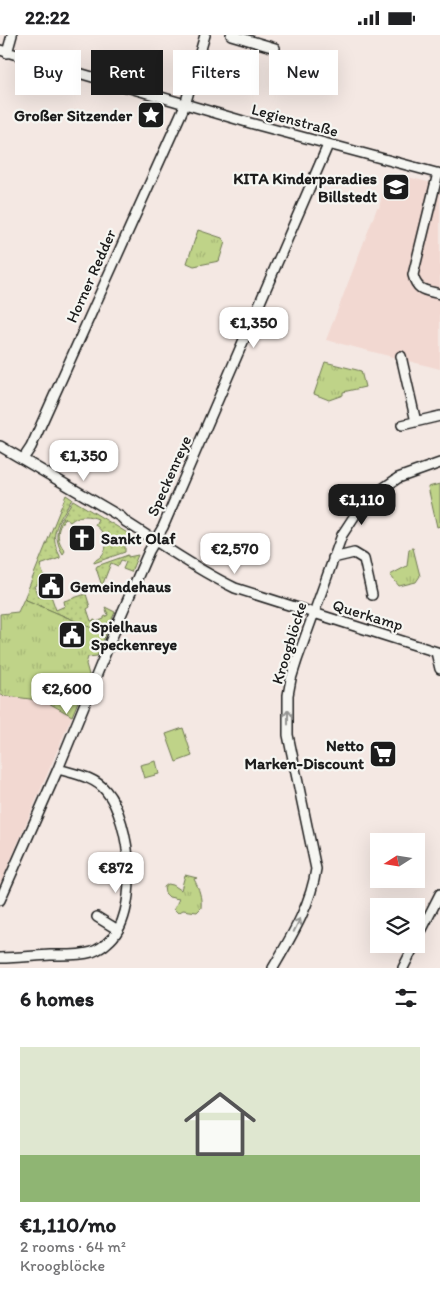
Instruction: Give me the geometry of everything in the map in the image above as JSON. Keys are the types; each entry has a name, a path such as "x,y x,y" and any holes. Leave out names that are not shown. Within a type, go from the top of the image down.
{"street":[{"path":"4,51 12,35"},
{"name":"Horner Redder","path":"23,459 31,447 186,105 205,35"},
{"path":"231,35 275,47"},
{"name":"Legienstraße","path":"4,51 186,105 439,174"},
{"name":"Speckenreye","path":"0,900 58,769 118,621 155,540 163,527 328,145"},
{"path":"439,174 413,275 415,284 419,288 440,294"},
{"path":"401,357 416,422"},
{"path":"402,425 440,416"},
{"name":"Querkamp","path":"0,446 121,517 126,522 235,588 438,653"},
{"name":"Kroogblöcke","path":"273,968 298,923 314,883 316,869 291,750 287,720 291,679 333,557 342,535 359,509 375,494 398,478 440,463"},
{"path":"333,557 354,553 364,559 372,595"},
{"path":"438,653 440,669"},
{"path":"0,958 75,955 93,951 109,942 123,922 128,876 126,840 116,807 107,791 101,785 91,779 58,769"},
{"path":"425,924 440,894"},
{"path":"97,917 118,930"},
{"path":"403,968 410,953"}],"shaded area":[{"path":"388,172 440,185 440,369 326,340 377,208 379,208"},
{"path":"0,695 45,701 72,716 0,885"}],"green space":[{"path":"198,230 222,238 225,242 219,261 194,266 187,263"},
{"path":"325,362 361,371 365,387 343,392 343,395 329,400 314,394"},
{"path":"440,484 440,526 437,527 428,487"},
{"path":"66,495 72,499 55,533 56,548 60,558 40,565 46,582 34,586 38,597 50,593 56,610 65,606 64,601 86,594 90,607 87,609 91,621 95,620 96,622 108,615 105,607 115,612 106,634 24,599"},
{"path":"73,500 134,537 131,543 125,546 125,552 94,563 105,549 105,539 100,529 95,525 98,519 84,516 70,522 65,518 62,522 58,535 65,551 63,554 57,539 57,532 61,520"},
{"path":"413,548 420,576 416,582 399,586 390,575 407,566 409,549"},
{"path":"128,555 128,557 138,555 131,572 123,569 126,562 121,560 118,566 111,563 102,586 97,566"},
{"path":"24,599 106,634 97,656 88,657 86,664 89,675 72,716 45,701 0,695 0,614 18,612"},
{"path":"183,728 192,756 176,762 166,734"},
{"path":"156,761 159,774 144,778 140,765"},
{"path":"185,875 197,878 194,879 200,893 201,908 197,912 183,910 178,913 174,909 179,899 169,897 165,893 164,887 168,884 181,890"}],"place":[{"name":"Großer Sitzender","path":"151,115"},
{"name":"KITA Kinderparadies Billstedt","path":"396,187"},
{"name":"Sankt Olaf","path":"82,538"},
{"name":"Gemeindehaus","path":"51,586"},
{"name":"Spielhaus Speckenreye","path":"72,635"},
{"name":"Netto Marken-Discount","path":"383,754"}]}
